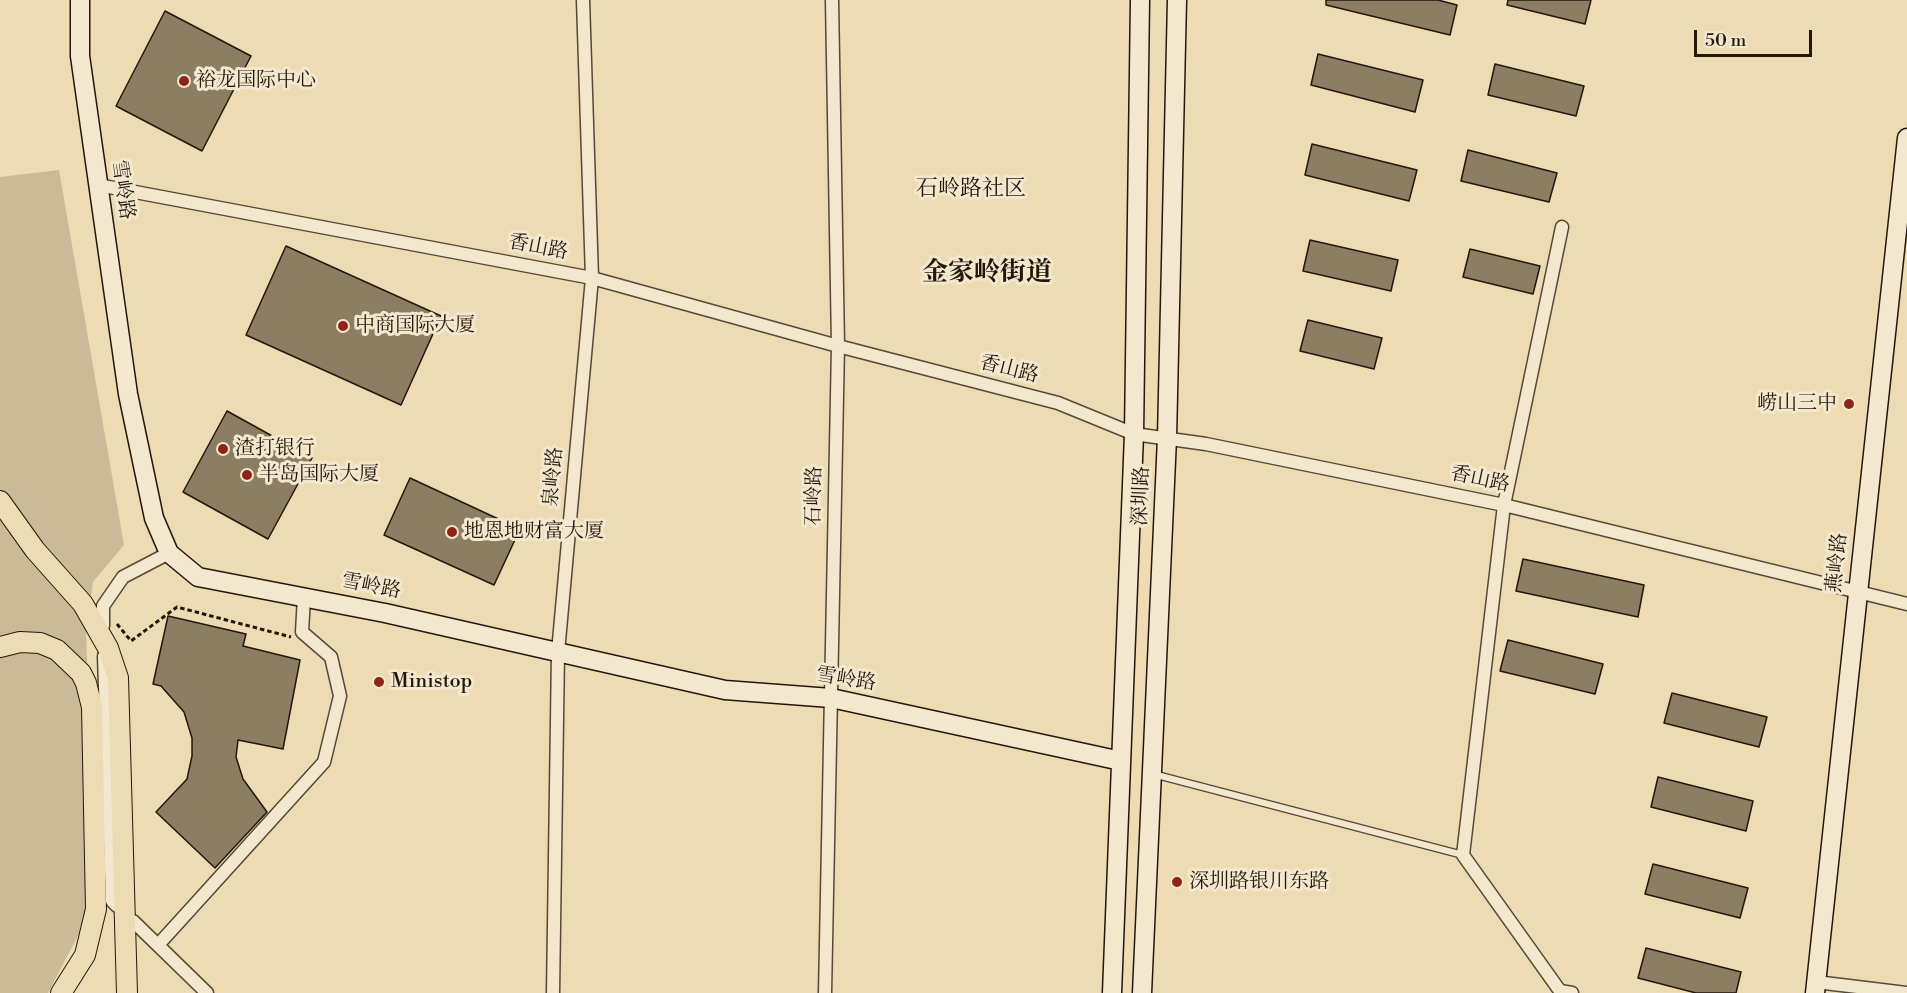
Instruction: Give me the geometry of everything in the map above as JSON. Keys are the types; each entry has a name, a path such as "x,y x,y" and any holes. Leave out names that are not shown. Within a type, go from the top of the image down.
{"main road":[{"path":"0,501 35,550 83,604 108,648 118,678 127,993"},
{"path":"0,646 20,642 40,643 57,650 81,673 86,682 92,707 96,909 85,955 61,993"}],"street":[{"name":"雪岭路","path":"80,0 80,56 128,394 154,518 169,553 198,577 304,597 725,690 831,698 1121,761"},
{"name":"泉岭路","path":"553,993 558,652 592,278 583,0"},
{"name":"石岭路","path":"825,993 838,346 832,0"},
{"name":"深圳路","path":"1112,993 1134,434 1140,0"},
{"name":"深圳路","path":"1142,993 1167,438 1177,0"},
{"name":"燕岭路","path":"1816,987 1907,138"},
{"name":"香山路","path":"98,185 592,278 838,346 1058,403 1134,434 1167,438 1504,505 1907,604"},
{"path":"1562,227 1504,505 1463,855 1560,991 1572,993"},
{"path":"103,626 103,606 123,577 169,553"},
{"path":"158,945 324,762 340,696 331,657 302,632 304,597"},
{"path":"104,656 112,901 117,906"},
{"path":"133,921 207,993"},
{"path":"1816,987 1907,993"}],"lane":[{"path":"1152,774 1463,855"}],"path":[{"path":"103,606 130,641 177,607 315,643"}],"shaded area":[{"path":"59,170 124,545 93,582 86,632 96,901 48,993 0,993 0,177"}],"building":[{"path":"1326,0 1438,0 1457,5 1450,35 1326,5"},
{"path":"1508,0 1591,0 1585,24 1507,5"},
{"name":"裕龙国际中心","path":"165,11 251,56 202,151 116,106"},
{"path":"1318,54 1423,80 1415,112 1311,85"},
{"path":"1495,64 1584,86 1576,116 1488,95"},
{"path":"1312,144 1417,170 1409,201 1305,175"},
{"path":"1468,150 1557,173 1549,202 1461,181"},
{"path":"1310,240 1398,260 1391,291 1303,271"},
{"name":"中商国际大厦","path":"286,246 441,316 401,405 246,335"},
{"path":"1470,249 1540,266 1533,294 1463,277"},
{"path":"1308,320 1382,338 1374,369 1300,351"},
{"name":"半岛国际大厦","path":"227,411 312,458 268,539 183,492"},
{"name":"地恩地财富大厦","path":"410,478 520,529 494,585 384,535"},
{"path":"1523,559 1644,585 1638,617 1516,591"},
{"path":"168,616 246,634 243,646 300,660 283,749 238,740 236,757 243,779 267,812 215,868 156,812 187,779 192,756 192,738 184,712 161,686 153,684"},
{"path":"1508,640 1603,664 1595,694 1500,671"},
{"path":"1672,693 1767,717 1759,747 1664,723"},
{"path":"1658,777 1753,801 1746,831 1651,807"},
{"path":"1653,864 1748,888 1740,918 1645,894"},
{"path":"1646,948 1741,972 1736,993 1696,993 1638,978"}],"place":[{"name":"裕龙国际中心","path":"184,81"},
{"name":"中商国际大厦","path":"343,326"},
{"name":"崂山三中","path":"1849,404"},
{"name":"渣打银行","path":"223,449"},
{"name":"半岛国际大厦","path":"247,475"},
{"name":"地恩地财富大厦","path":"452,532"},
{"name":"Ministop","path":"379,682"},
{"name":"深圳路银川东路","path":"1177,882"}],"district":[{"name":"石岭路社区","path":"971,190"},
{"name":"金家岭街道","path":"987,274"}]}
